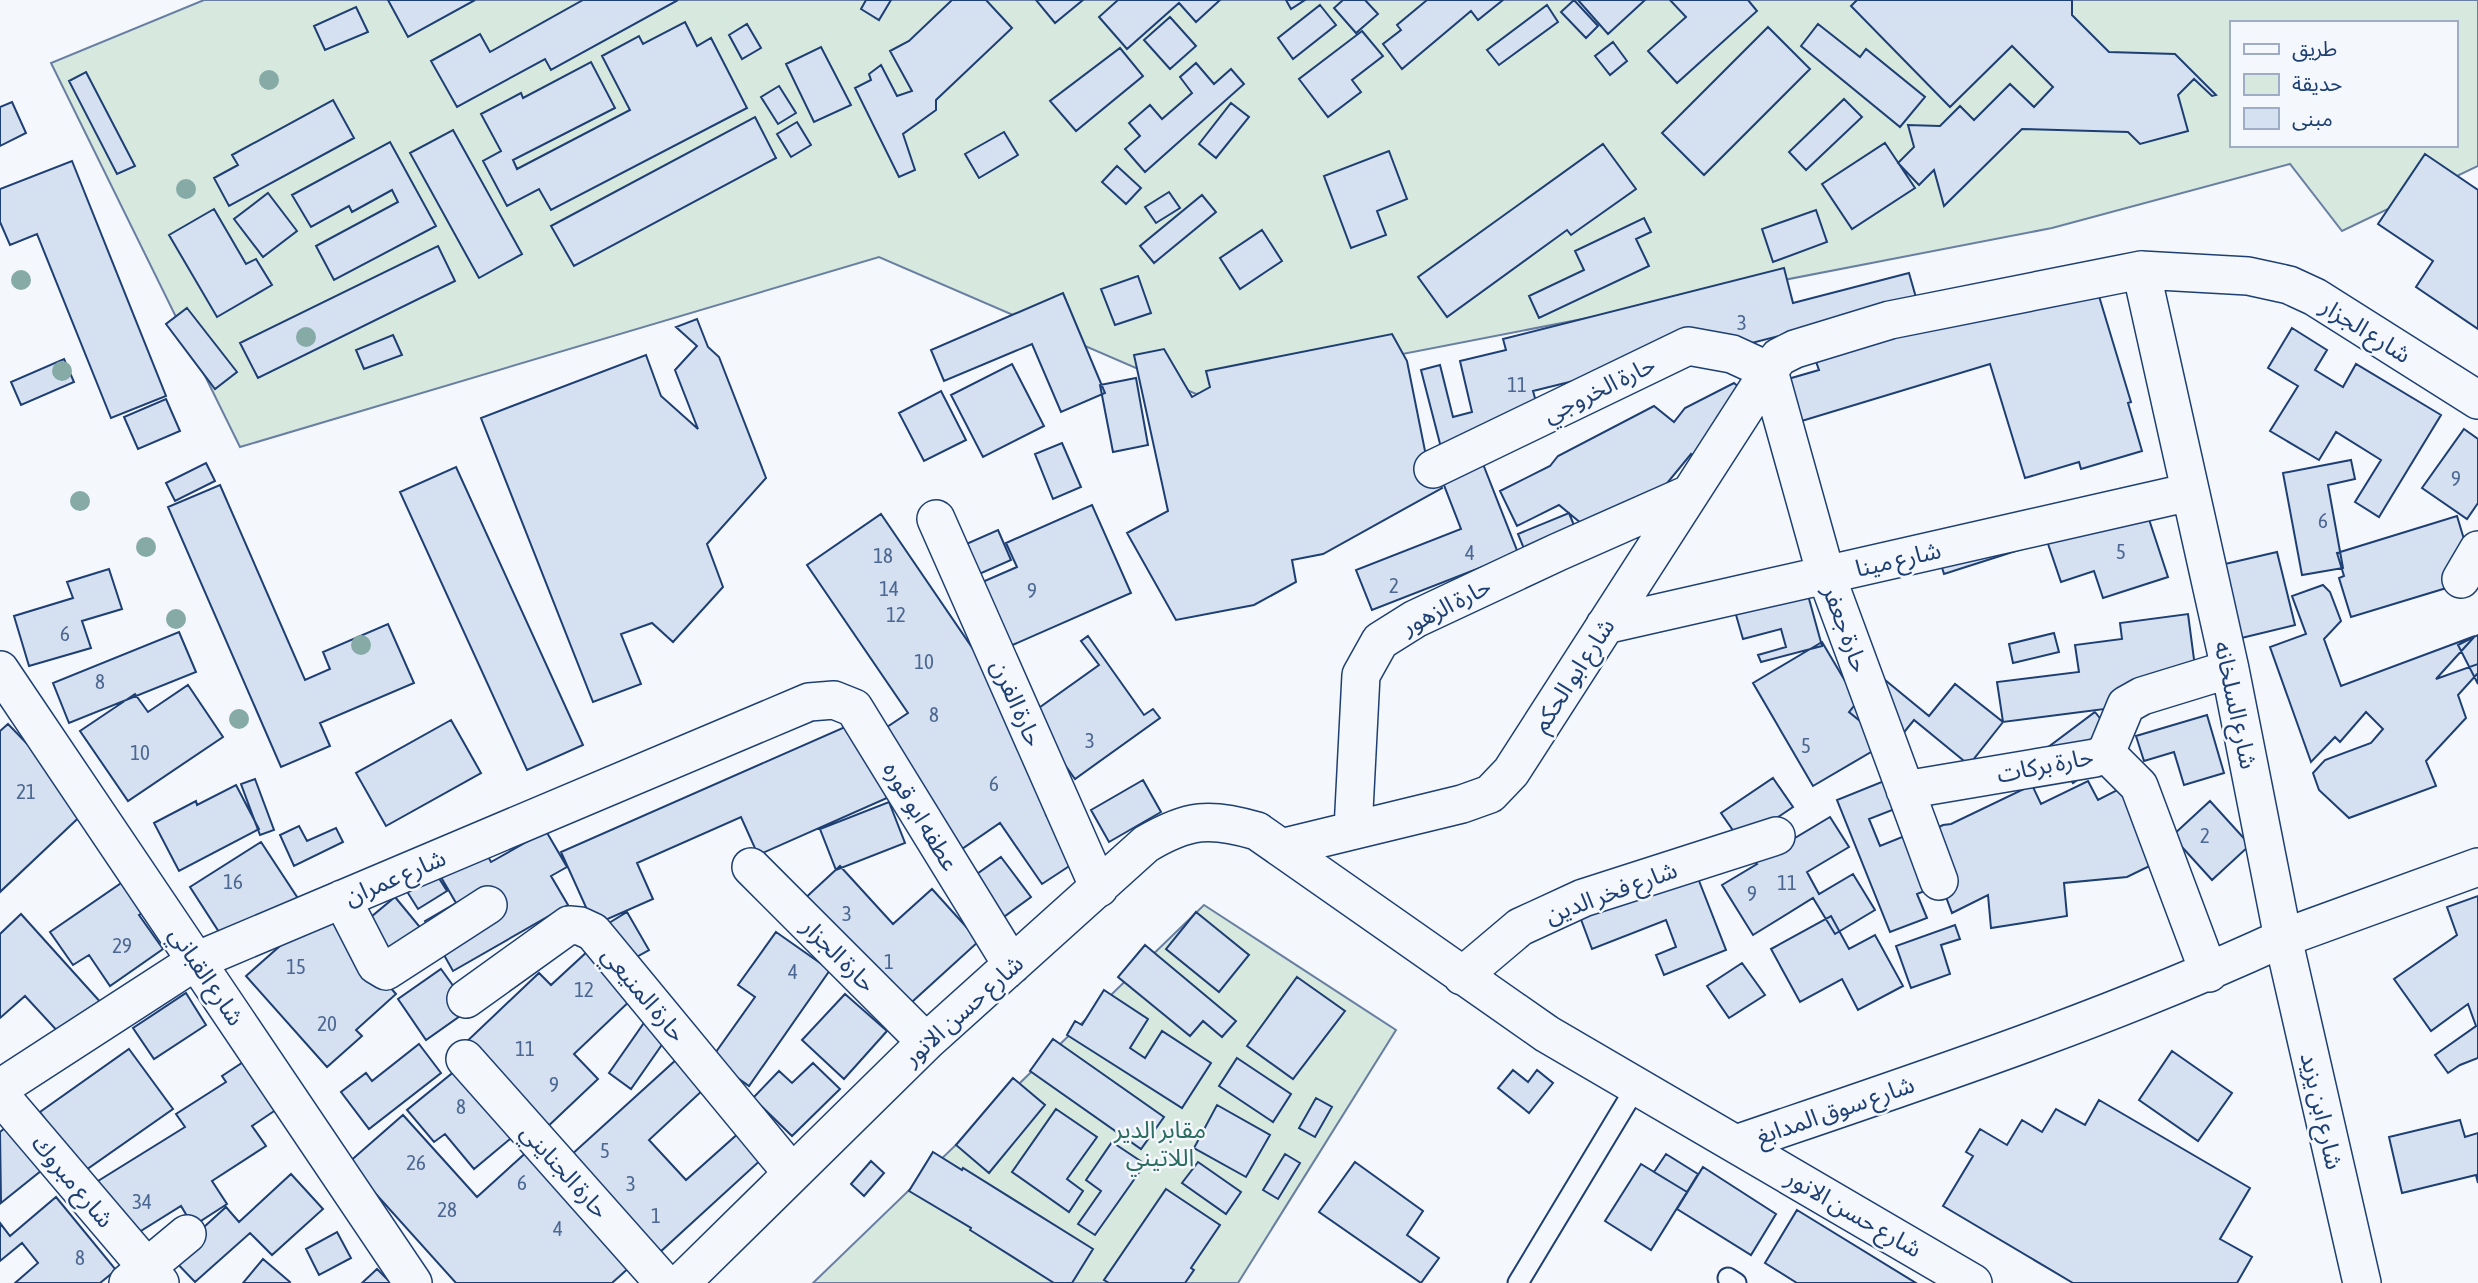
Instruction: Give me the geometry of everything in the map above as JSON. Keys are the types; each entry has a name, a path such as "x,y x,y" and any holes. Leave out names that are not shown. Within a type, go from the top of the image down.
{"street":[{"name":"شارع الجزار","path":"2141,270 2248,276 2289,285 2315,297 2478,400"},
{"path":"1769,371 1779,357 1795,349 1890,320 2141,270"},
{"name":"شارع السلخانه","path":"2141,270 2230,669 2283,938"},
{"name":"حارة الخروجي","path":"1433,469 1688,346 1732,354 1769,371"},
{"name":"شارع ابو الحكم","path":"1281,848 1462,804 1490,794 1511,772 1769,371"},
{"name":"حارة جعفر","path":"1769,371 1826,575 1939,881"},
{"name":"شارع مينا","path":"1605,625 2190,492"},
{"name":"حارة الزهور","path":"1353,830 1361,675 1380,641 1415,619 1558,551 1689,495"},
{"name":"حارة الفرن","path":"936,519 1099,888"},
{"name":"حارة بركات","path":"1905,790 2095,758 2106,753 2113,742 2126,705 2143,696 2230,669"},
{"name":"شارع القباني","path":"4,684 196,961 413,1283"},
{"name":"عطفه ابو قوره","path":"809,702 834,700 854,708 1012,965"},
{"name":"شارع عمران","path":"0,1088 196,961 809,702"},
{"path":"2106,753 2138,786 2208,972"},
{"name":"شارع حسن الانور","path":"681,1283 926,1042 1146,844 1171,829 1199,822 1228,823 1257,831 1281,848"},
{"name":"شارع فخر الدين","path":"1462,976 1520,927 1583,898 1776,836"},
{"name":"شارع سوق المدابغ","path":"1281,848 1547,1034 1736,1144 1951,1071 2208,972 2283,938"},
{"name":"حارة الجزار","path":"751,867 926,1042"},
{"path":"2283,938 2478,867"},
{"path":"342,899 376,965 386,971 488,905"},
{"name":"حارة المنيعي","path":"466,999 569,925 580,926 593,932 792,1173"},
{"name":"شارع ابن يزيد","path":"2283,938 2362,1283"},
{"name":"حارة الجنايني","path":"466,1059 664,1283"},
{"name":"شارع مبروك","path":"0,1095 145,1278"},
{"name":"شارع حسن الانور","path":"1736,1144 1973,1283"},
{"path":"145,1278 187,1234"}],"lane":[{"path":"1518,1283 1636,1087"}],"green space":[{"path":"204,0 2478,0 2478,166 2342,231 2290,164 2052,228 1196,394 879,257 240,447 51,63"},
{"name":"مقابر الدير اللاتيني","path":"1204,905 1396,1030 1238,1283 813,1283"}],"building":[{"path":"388,0 475,0 408,37"},
{"path":"583,0 678,0 551,70 545,59 457,107 431,61 480,34 490,52"},
{"path":"866,0 891,0 879,20 861,9"},
{"path":"952,0 986,0 1012,28 936,100 936,110 903,134 915,170 899,177 855,88 871,80 869,74 881,65 897,96 912,91 890,51 909,41"},
{"path":"1036,0 1083,0 1055,23"},
{"path":"1118,0 1220,0 1196,22 1179,3 1127,49 1099,17"},
{"path":"1286,0 1305,0 1291,9"},
{"path":"1343,0 1365,0 1378,14 1356,33 1334,8"},
{"path":"1427,0 1503,0 1478,20 1471,11 1402,69 1383,44 1401,30 1397,25"},
{"path":"1574,0 1598,26 1586,38 1561,12"},
{"path":"1578,0 1645,0 1608,34"},
{"path":"1670,0 1748,0 1757,11 1677,83 1648,51 1686,17"},
{"path":"1857,0 2072,0 2072,15 2109,52 2175,54 2216,95 2212,96 2194,79 2178,95 2188,131 2140,144 2128,132 2022,129 1944,206 1934,170 1919,185 1898,163 1914,147 1908,125 1940,126 1960,106 1974,120 2010,84 2034,107 2053,87 2012,46 1950,107 1851,6"},
{"path":"1320,5 1336,25 1293,59 1278,38"},
{"path":"1547,5 1558,22 1499,65 1487,50"},
{"path":"356,7 368,32 325,50 314,26"},
{"path":"1170,17 1196,46 1170,69 1144,40"},
{"path":"685,22 697,46 711,38 747,108 551,210 539,189 507,206 483,161 501,151 481,114 521,93 523,98 591,62 615,108 513,160 517,169 630,110 602,56 639,36 643,44"},
{"path":"747,24 761,48 742,59 729,35"},
{"path":"1818,24 1860,57 1866,49 1925,97 1900,127 1801,46"},
{"path":"1768,27 1810,69 1704,175 1662,133"},
{"path":"1362,31 1383,56 1352,80 1361,92 1328,117 1299,79"},
{"path":"1613,42 1627,61 1610,75 1595,56"},
{"path":"821,47 851,105 814,122 786,64"},
{"path":"1120,48 1143,76 1076,131 1050,101"},
{"path":"1196,63 1214,84 1231,69 1244,84 1145,172 1125,149 1140,136 1129,123 1150,105 1162,119 1192,93 1180,77"},
{"path":"86,72 135,166 117,174 69,81"},
{"path":"779,86 796,113 778,124 761,97"},
{"path":"1844,99 1862,117 1806,170 1789,152"},
{"path":"333,100 354,138 229,206 214,178 238,165 232,155"},
{"path":"12,102 26,133 0,146 0,107"},
{"path":"1231,103 1249,117 1216,158 1199,144"},
{"path":"755,117 776,158 574,266 551,226"},
{"path":"797,122 811,145 791,157 777,134"},
{"path":"453,130 522,254 479,278 410,153"},
{"path":"1004,132 1018,155 979,178 965,154"},
{"path":"390,142 436,226 334,280 316,246 398,202 392,190 352,212 349,206 311,227 292,195"},
{"path":"1885,143 1915,188 1852,229 1822,184"},
{"path":"1603,144 1636,189 1571,235 1567,230 1447,317 1418,277"},
{"path":"1389,151 1407,199 1377,211 1386,235 1351,248 1324,176"},
{"path":"2425,154 2478,190 2478,329 2416,287 2433,261 2378,224"},
{"path":"72,161 166,396 111,418 37,234 10,245 0,222 0,189"},
{"path":"1117,166 1141,188 1126,204 1102,182"},
{"path":"1169,192 1180,208 1156,223 1145,207"},
{"path":"268,193 297,231 263,257 234,219"},
{"path":"1202,195 1216,212 1154,263 1140,246"},
{"path":"214,209 246,264 256,259 272,285 217,317 169,235"},
{"path":"1816,210 1827,242 1773,262 1762,229"},
{"path":"1644,218 1651,232 1636,239 1649,266 1539,318 1529,296 1584,270 1575,251"},
{"path":"1262,230 1282,261 1240,289 1220,258"},
{"path":"438,246 455,281 258,378 240,343"},
{"path":"1784,268 1793,303 1909,273 1917,301 1728,349 1727,343 1533,391 1540,416 1446,467 1421,370 1440,365 1453,417 1472,412 1460,361 1506,350 1503,339"},
{"path":"2092,273 2131,402 2128,403 2142,451 2081,469 2079,462 2025,478 1990,364 1795,423 1781,381 1819,370 1814,356"},
{"path":"1138,276 1151,313 1115,325 1101,289"},
{"path":"1063,293 1105,393 1061,412 1032,344 944,381 931,350"},
{"path":"187,308 237,372 215,389 166,324"},
{"path":"697,319 708,347 719,357 766,478 707,544 723,587 673,642 652,623 621,634 641,684 593,702 481,418 646,355 661,396 698,429 675,370 697,346 676,327"},
{"path":"2292,328 2327,350 2315,370 2343,387 2356,364 2441,415 2379,517 2355,502 2381,460 2336,432 2319,460 2270,431 2298,386 2268,368"},
{"path":"1392,334 1407,361 1427,461 1442,488 1323,554 1292,560 1296,582 1254,605 1176,620 1127,533 1168,511 1134,355 1164,349 1192,397 1210,387 1206,371"},
{"path":"393,335 402,355 364,369 356,350"},
{"path":"64,359 74,382 21,405 11,382"},
{"path":"1012,364 1044,426 983,457 951,395"},
{"path":"1136,378 1148,445 1113,452 1100,385"},
{"path":"1734,383 1759,404 1706,468 1691,454 1664,487 1587,528 1559,505 1517,526 1500,491 1550,466 1558,456 1654,406 1674,422 1685,408"},
{"path":"941,391 966,440 924,461 899,413"},
{"path":"166,399 180,431 138,449 124,417"},
{"path":"2464,429 2478,439 2478,503 2467,519 2422,488"},
{"path":"1062,443 1081,487 1053,499 1035,454"},
{"path":"2351,460 2355,479 2328,485 2343,568 2302,575 2283,473"},
{"path":"206,463 215,481 175,501 166,483"},
{"path":"1483,464 1518,553 1372,610 1356,570 1461,529 1442,480"},
{"path":"456,467 583,745 527,770 400,492"},
{"path":"220,485 305,680 330,669 323,652 388,624 414,683 320,723 330,746 281,767 168,507"},
{"path":"2139,489 2168,577 2103,598 2094,571 2061,582 2047,541 1944,574 1938,555"},
{"path":"1092,505 1131,593 1008,647 980,583 1017,567 1006,543"},
{"path":"1569,513 1582,545 1531,566 1518,534"},
{"path":"881,514 1074,797 1046,815 1077,861 1042,884 1000,823 956,853 875,735 908,713 807,565"},
{"path":"2457,516 2476,579 2351,617 2339,578 2344,576 2337,553"},
{"path":"998,530 1011,560 977,575 964,545"},
{"path":"2277,552 2295,625 2229,641 2212,567"},
{"path":"109,569 122,609 82,621 91,648 29,666 14,616 73,598 67,582"},
{"path":"2323,585 2330,592 2341,621 2324,639 2341,686 2475,636 2436,679 2478,664 2478,673 2458,695 2466,718 2426,761 2436,786 2349,818 2319,790 2313,773 2325,760 2371,743 2383,729 2366,712 2340,742 2335,737 2311,762 2270,647 2306,634 2292,596"},
{"path":"1806,588 1822,646 1761,662 1758,655 1786,647 1781,629 1743,639 1734,608"},
{"path":"2188,614 2199,697 2003,722 1997,682 2079,672 2075,645 2122,639 2120,623"},
{"path":"179,632 196,672 69,723 53,683"},
{"path":"2054,633 2059,652 2013,663 2009,644"},
{"path":"2478,635 2478,684 2458,645"},
{"path":"1088,636 1144,715 1153,709 1160,718 1075,779 1029,715 1099,665 1081,641"},
{"path":"1822,642 1883,745 1813,786 1753,683"},
{"path":"1879,675 1929,716 1955,684 2003,722 1969,765 1914,720 1892,747 1849,712"},
{"path":"188,685 223,737 128,801 80,731 135,694 148,712"},
{"path":"2095,712 2122,746 2073,783 2047,748"},
{"path":"2207,715 2224,773 2184,785 2174,752 2144,761 2136,736"},
{"path":"451,720 481,773 386,826 356,773"},
{"path":"854,723 887,798 758,855 741,817 637,863 653,899 594,925 561,852"},
{"path":"8,724 89,808 0,892 0,731"},
{"path":"1773,778 1793,807 1741,842 1721,813"},
{"path":"255,779 274,830 260,835 241,784"},
{"path":"1889,779 1900,807 1869,819 1880,846 1917,831 1939,885 1917,894 1927,918 1890,932 1837,800"},
{"path":"1143,780 1161,812 1109,842 1091,810"},
{"path":"2088,781 2098,800 2129,784 2166,858 2127,877 2064,883 2067,916 1991,928 1988,895 1952,913 1923,835 2032,785 2041,804"},
{"path":"236,785 259,829 179,871 154,823 196,801 197,805"},
{"path":"2210,801 2250,845 2212,880 2172,836"},
{"path":"889,802 905,843 836,870 820,829"},
{"path":"1830,817 1849,847 1807,872 1819,894 1853,874 1875,910 1835,934 1813,898 1753,935 1722,885"},
{"path":"299,826 307,841 336,828 343,842 294,866 280,835"},
{"path":"546,831 567,867 551,876 568,905 453,971 425,921 456,903 431,860 476,835 491,862"},
{"path":"261,842 301,903 230,949 190,887"},
{"path":"425,856 447,891 418,909 396,874"},
{"path":"1001,857 1031,897 997,922 967,881"},
{"path":"840,866 893,924 932,889 979,941 902,1011 802,901"},
{"path":"1694,868 1726,950 1664,975 1656,955 1676,947 1666,920 1592,949 1579,914"},
{"path":"133,875 154,905 139,915 163,949 110,986 89,955 73,965 50,932"},
{"path":"2478,896 2478,1058 2448,1073 2435,1055 2476,1026 2468,1004 2431,1031 2394,979 2457,935 2447,907"},
{"path":"395,897 438,949 401,979 359,927"},
{"path":"322,909 396,994 356,1030 362,1036 327,1067 246,976"},
{"path":"627,912 649,950 631,960 609,923"},
{"path":"1196,912 1249,955 1219,992 1166,949"},
{"path":"21,914 112,1015 74,1049 25,996 0,1018 0,934"},
{"path":"1831,916 1849,949 1875,935 1903,986 1858,1010 1842,979 1800,1002 1771,949"},
{"path":"1955,925 1960,939 1941,945 1950,974 1911,988 1896,946"},
{"path":"776,932 830,970 749,1086 711,1059 755,997 738,985"},
{"path":"1145,945 1236,1021 1222,1037 1203,1021 1190,1036 1118,977"},
{"path":"589,950 634,997 574,1054 598,1079 543,1131 462,1046 539,973 551,985"},
{"path":"1742,963 1765,995 1729,1018 1707,986"},
{"path":"441,969 470,1009 426,1040 398,999"},
{"path":"1297,977 1345,1011 1293,1079 1247,1046"},
{"path":"1104,990 1148,1019 1130,1048 1145,1058 1162,1031 1211,1063 1182,1108 1067,1035 1075,1021 1082,1025"},
{"path":"186,993 206,1025 154,1059 133,1028"},
{"path":"845,994 887,1031 844,1079 802,1040"},
{"path":"646,1020 668,1036 631,1089 609,1073"},
{"path":"1053,1039 1164,1117 1141,1149 1030,1071"},
{"path":"419,1044 441,1073 369,1129 341,1092 366,1073 372,1081"},
{"path":"129,1049 173,1109 83,1172 40,1112"},
{"path":"2172,1051 2232,1093 2198,1141 2139,1100"},
{"path":"254,1055 286,1103 252,1126 266,1146 212,1181 227,1204 193,1226 181,1206 136,1234 122,1219 98,1181 185,1127 176,1114 226,1082 222,1076"},
{"path":"1237,1058 1291,1094 1273,1122 1219,1086"},
{"path":"677,1059 704,1089 649,1140 686,1180 741,1131 764,1157 659,1253 570,1156"},
{"path":"813,1063 840,1089 792,1136 753,1098 779,1071 792,1083"},
{"path":"461,1066 516,1134 474,1169 445,1134 434,1142 407,1110"},
{"path":"1513,1070 1528,1082 1537,1070 1553,1083 1529,1113 1498,1088"},
{"path":"1013,1078 1045,1105 989,1173 956,1145"},
{"path":"1316,1098 1332,1107 1315,1137 1299,1128"},
{"path":"2099,1100 2250,1188 2220,1239 2252,1257 2237,1283 2073,1283 1943,1206 1973,1156 1966,1152 1980,1129 2007,1145 2022,1120 2042,1132 2056,1109 2085,1125"},
{"path":"1217,1105 1270,1135 1246,1177 1194,1148"},
{"path":"1056,1109 1097,1137 1067,1179 1083,1191 1069,1212 1012,1172"},
{"path":"403,1115 477,1197 530,1149 632,1265 612,1283 456,1283 348,1163"},
{"path":"2460,1120 2465,1137 2478,1133 2478,1183 2476,1175 2402,1193 2389,1137"},
{"path":"6,1127 42,1170 1,1203 0,1132"},
{"path":"1112,1142 1145,1164 1095,1235 1078,1224 1101,1191 1086,1180"},
{"path":"933,1152 1093,1249 1072,1283 1054,1283 909,1191"},
{"path":"1285,1154 1300,1163 1278,1199 1263,1190"},
{"path":"1666,1154 1698,1174 1687,1192 1654,1172"},
{"path":"871,1161 884,1173 864,1196 851,1184"},
{"path":"1198,1162 1241,1192 1226,1214 1182,1183"},
{"path":"1355,1162 1423,1211 1407,1235 1439,1258 1421,1283 1319,1212"},
{"path":"1641,1164 1687,1192 1651,1250 1605,1221"},
{"path":"1703,1167 1776,1214 1751,1255 1677,1209"},
{"path":"291,1174 323,1209 272,1255 250,1233 195,1282 171,1257 226,1207 239,1222"},
{"path":"1166,1189 1220,1225 1191,1268 1194,1270 1185,1283 1109,1283 1104,1280"},
{"path":"56,1197 116,1270 100,1283 15,1283 38,1263 22,1243 0,1261 0,1223 10,1236"},
{"path":"1797,1210 1916,1283 1797,1283 1765,1263"},
{"path":"337,1232 351,1258 319,1275 306,1249"},
{"path":"263,1259 290,1282 243,1283"},
{"path":"377,1269 391,1283 362,1283"}]}
